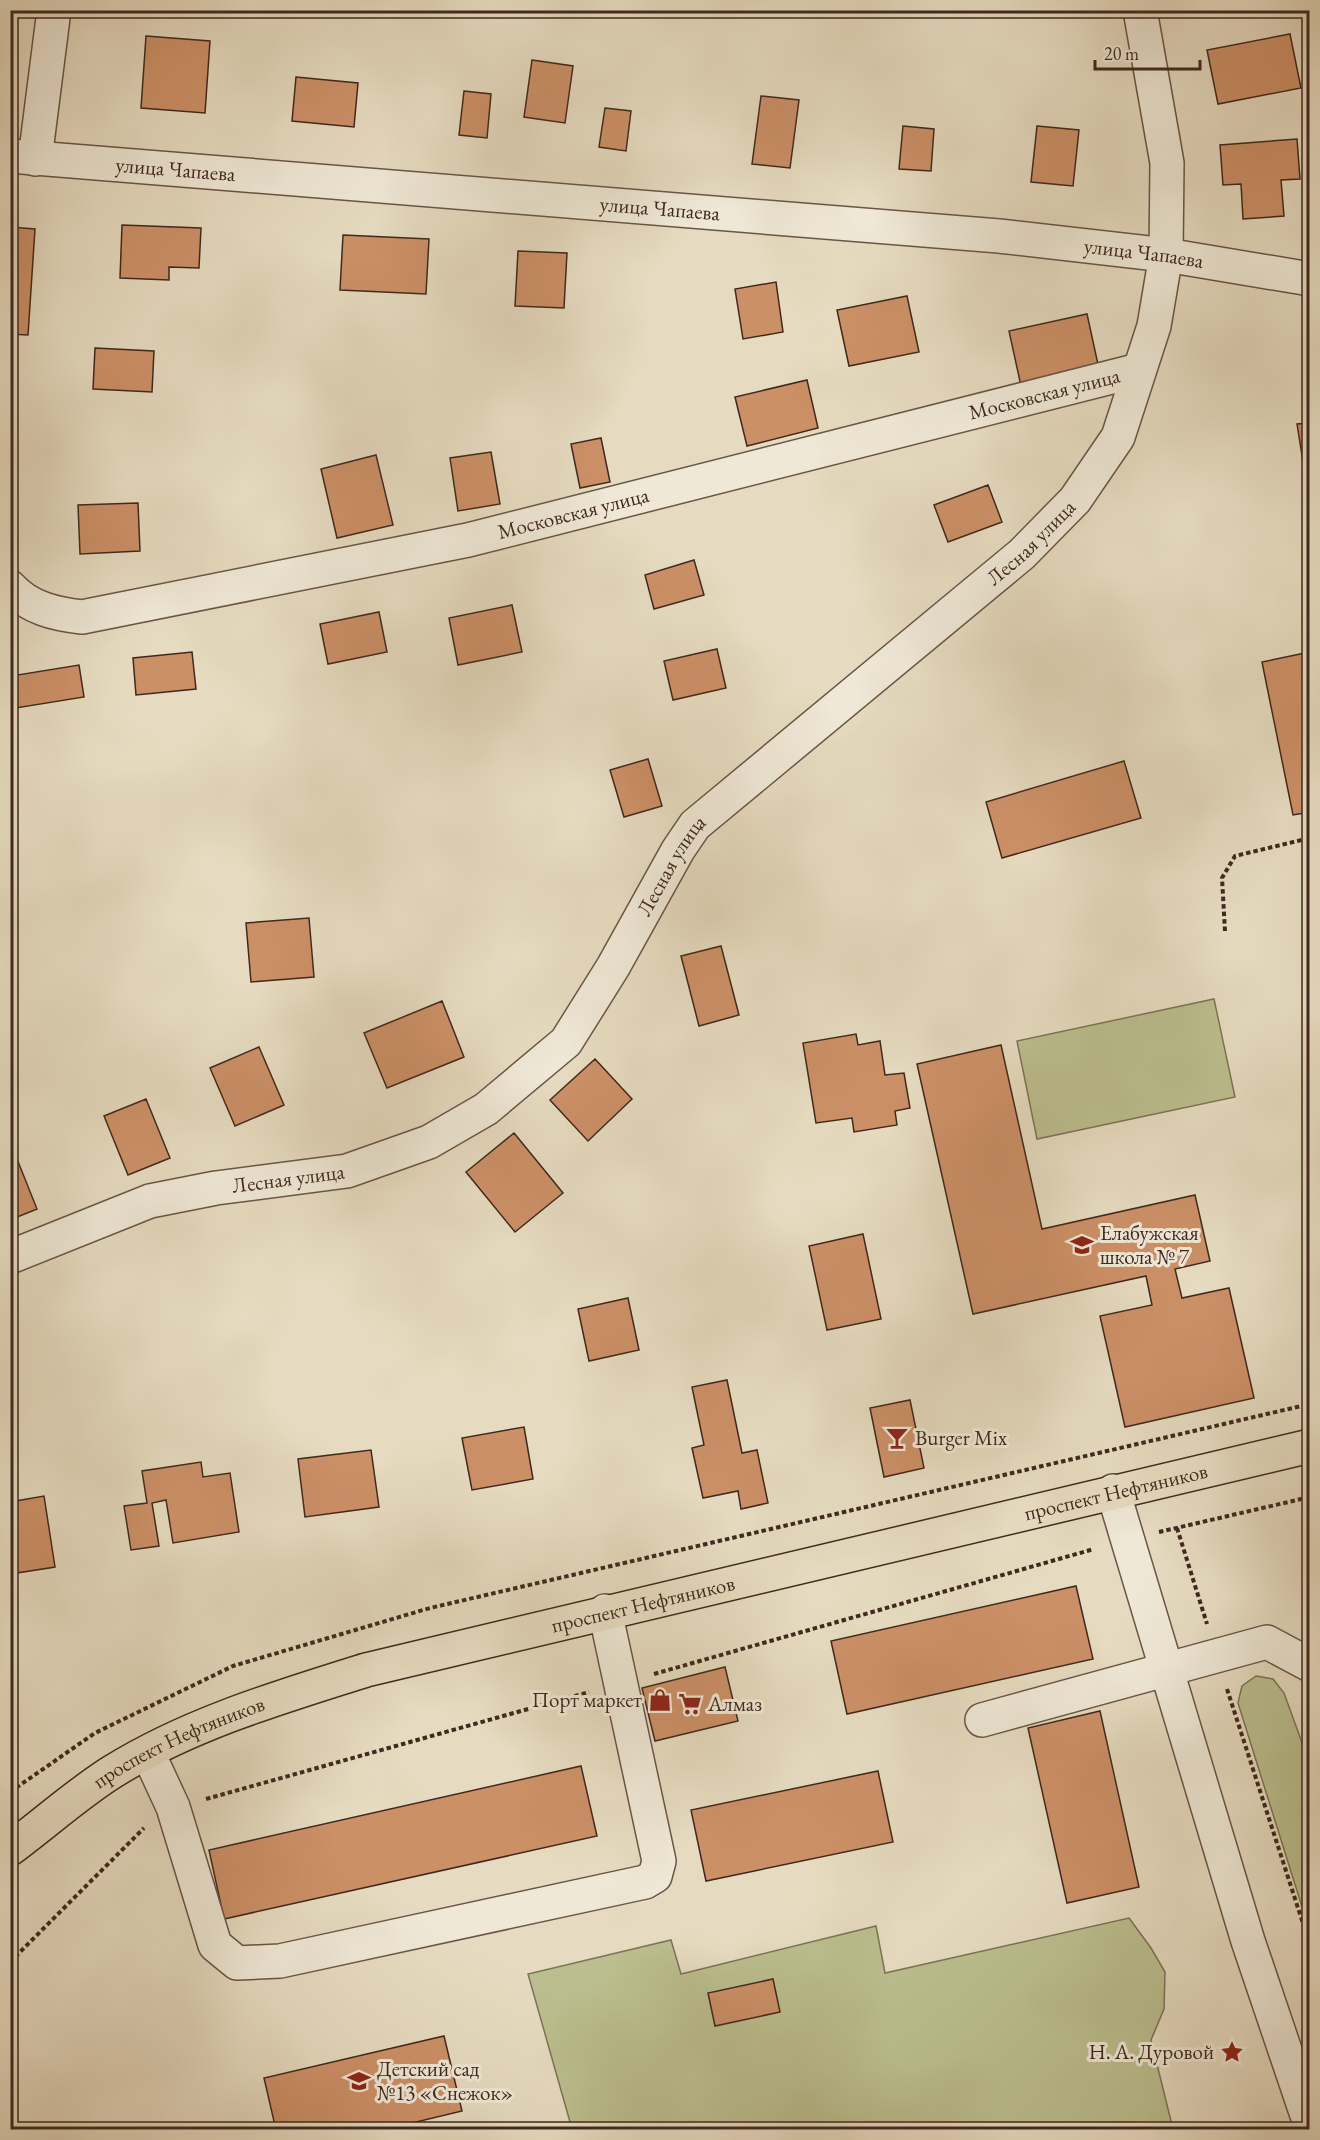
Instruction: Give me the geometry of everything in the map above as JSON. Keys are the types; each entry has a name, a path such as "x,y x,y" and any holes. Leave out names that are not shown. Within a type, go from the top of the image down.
{"main road":[{"name":"проспект Нефтяников","path":"10,1849 112,1772 148,1753 266,1702 366,1670 605,1611 1310,1446"}],"street":[{"path":"23,158 54,10"},
{"name":"Лесная улица","path":"10,1257 150,1201 216,1188 347,1171 429,1142 486,1109 566,1042 613,967 678,850 695,825 1022,554 1075,500 1118,437 1154,326 1166,255 1167,163 1140,10"},
{"name":"улица Чапаева","path":"23,158 999,236 1166,255 1310,279"},
{"name":"Московская улица","path":"10,587 37,607 56,614 82,617 468,540 1139,370"},
{"path":"1113,1491 1248,1941 1310,2124"},
{"path":"148,1753 173,1807 215,1945 237,1963 280,1961 645,1882 655,1876 659,1862 605,1611"},
{"path":"982,1720 1267,1642 1310,1665"}],"path":[{"path":"1225,931 1222,878 1235,856 1310,838"},
{"path":"1177,1528 1310,1945"}],"green space":[{"path":"1214,999 1235,1097 1037,1139 1017,1041"},
{"path":"1256,1676 1273,1679 1284,1693 1309,1762 1309,1929 1238,1703 1242,1686"},
{"path":"1129,1918 1165,1972 1164,2009 1151,2040 1173,2129 572,2129 528,1974 671,1940 681,1974 876,1926 885,1973"}],"building":[{"path":"1290,34 1301,88 1218,104 1207,50"},
{"path":"146,36 210,41 205,113 141,108"},
{"path":"532,60 573,66 565,123 524,117"},
{"path":"296,77 358,83 354,127 292,121"},
{"path":"464,91 491,94 487,138 459,135"},
{"path":"761,96 799,100 790,168 752,164"},
{"path":"605,108 631,111 626,151 599,147"},
{"path":"903,126 934,129 931,171 899,169"},
{"path":"1037,126 1079,130 1073,186 1031,182"},
{"path":"1297,139 1300,179 1281,180 1284,216 1243,219 1241,184 1223,185 1220,145"},
{"path":"122,225 201,228 199,268 169,267 169,280 120,278"},
{"path":"10,227 35,229 28,335 10,334"},
{"path":"343,235 429,239 426,294 340,290"},
{"path":"518,251 567,253 564,308 515,306"},
{"path":"776,282 783,332 743,339 735,289"},
{"path":"907,296 919,352 849,366 837,310"},
{"path":"1087,314 1099,369 1021,386 1009,331"},
{"path":"95,348 154,351 152,392 93,389"},
{"path":"807,380 818,428 747,446 735,397"},
{"path":"1310,423 1310,492 1308,493 1297,424"},
{"path":"601,438 610,482 580,488 571,444"},
{"path":"491,452 500,504 458,511 450,458"},
{"path":"376,455 393,525 337,538 321,469"},
{"path":"988,485 1002,522 948,542 934,505"},
{"path":"138,503 140,551 80,554 78,505"},
{"path":"694,560 704,595 654,609 645,575"},
{"path":"512,605 522,652 458,665 449,618"},
{"path":"379,612 387,652 328,664 320,624"},
{"path":"717,649 726,688 673,700 664,661"},
{"path":"192,652 196,689 136,695 133,658"},
{"path":"1310,652 1310,812 1293,815 1262,662"},
{"path":"79,665 84,697 16,708 11,676"},
{"path":"648,759 662,806 624,817 610,770"},
{"path":"1124,761 1141,818 1002,858 986,802"},
{"path":"309,918 314,977 251,982 246,923"},
{"path":"721,946 739,1015 699,1026 681,956"},
{"path":"442,1001 464,1057 387,1088 364,1033"},
{"path":"856,1034 858,1045 880,1041 885,1075 904,1073 910,1108 895,1111 897,1125 854,1132 852,1118 816,1123 803,1043"},
{"name":"Елабужская школа № 7","path":"1001,1045 1042,1229 1195,1195 1210,1261 1175,1269 1182,1298 1229,1288 1254,1398 1125,1427 1100,1316 1152,1305 1146,1276 973,1314 917,1064"},
{"path":"259,1047 284,1105 235,1126 210,1068"},
{"path":"595,1059 632,1099 588,1141 550,1100"},
{"path":"146,1099 170,1158 128,1175 104,1116"},
{"path":"514,1133 563,1193 515,1232 466,1172"},
{"path":"13,1149 37,1209 10,1220 10,1150"},
{"path":"863,1234 881,1319 827,1330 809,1246"},
{"path":"628,1298 639,1350 589,1361 578,1309"},
{"path":"727,1380 742,1453 757,1450 768,1503 741,1509 738,1491 703,1498 692,1448 704,1445 692,1387"},
{"name":"Burger Mix","path":"910,1400 924,1468 884,1477 870,1408"},
{"path":"524,1427 533,1479 472,1490 462,1438"},
{"path":"371,1450 379,1507 305,1517 298,1459"},
{"path":"201,1462 203,1477 230,1473 239,1532 173,1543 166,1500 152,1503 159,1546 131,1550 124,1506 147,1503 142,1471"},
{"path":"44,1496 55,1567 10,1574 10,1502"},
{"path":"1076,1586 1093,1659 847,1714 831,1641"},
{"name":"Алмаз","path":"725,1667 738,1721 655,1741 642,1688"},
{"path":"1100,1711 1139,1887 1067,1903 1028,1728"},
{"path":"581,1766 597,1836 224,1919 209,1850"},
{"path":"878,1771 893,1842 706,1881 691,1810"},
{"path":"773,1979 780,2012 715,2026 708,1993"},
{"path":"444,2036 462,2111 383,2130 276,2130 264,2078"}],"place":[{"name":"Елабужская школа № 7","path":"1082,1245"},
{"name":"Burger Mix","path":"897,1438"},
{"name":"Порт маркет","path":"660,1700"},
{"name":"Алмаз","path":"690,1704"},
{"name":"Н. А. Дуровой","path":"1232,2052"},
{"name":"Детский сад №13 «Снежок»","path":"359,2081"}]}
